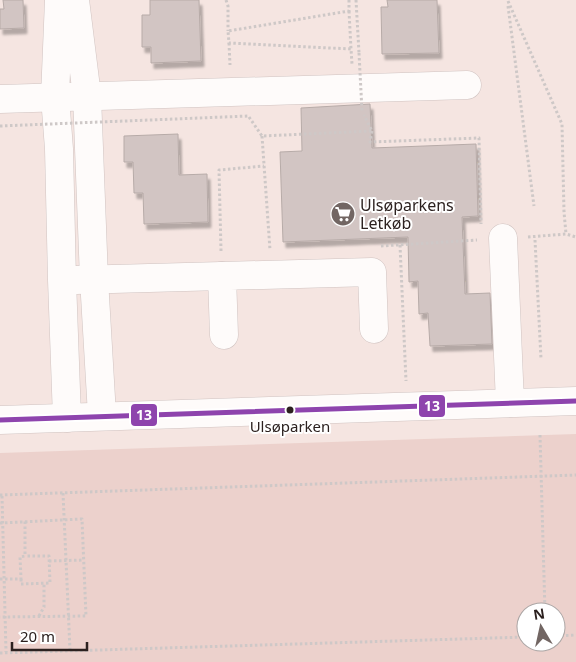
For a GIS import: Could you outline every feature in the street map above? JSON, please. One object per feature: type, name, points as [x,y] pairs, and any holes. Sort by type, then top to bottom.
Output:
[{"type":"street","points":[[59,0],[56,97],[67,418]]},
{"type":"street","points":[[75,0],[87,96],[94,279],[102,415]]},
{"type":"street","points":[[0,99],[87,96],[358,100],[467,85]]},
{"type":"street","points":[[492,239],[510,403]]},
{"type":"street","points":[[62,280],[372,272],[374,329]]},
{"type":"street","points":[[222,276],[224,335]]},
{"type":"street","points":[[0,420],[102,415],[576,401]]},
{"type":"path","points":[[226,0],[228,6],[230,66]]},
{"type":"path","points":[[349,0],[351,49],[358,100],[372,131],[370,142],[479,138],[492,239]]},
{"type":"path","points":[[356,0],[359,53],[358,100]]},
{"type":"path","points":[[507,0],[562,124],[566,234]]},
{"type":"path","points":[[507,0],[534,206]]},
{"type":"path","points":[[228,31],[349,11]]},
{"type":"path","points":[[229,43],[351,49]]},
{"type":"path","points":[[0,126],[249,116],[262,136],[272,275]]},
{"type":"path","points":[[262,136],[372,131]]},
{"type":"path","points":[[222,276],[219,170],[264,166]]},
{"type":"path","points":[[380,246],[566,234],[576,237]]},
{"type":"path","points":[[535,240],[541,358]]},
{"type":"path","points":[[400,245],[407,406]]},
{"type":"path","points":[[540,435],[545,602]]},
{"type":"path","points":[[6,652],[2,579],[1,495],[576,475]]},
{"type":"path","points":[[63,493],[70,650]]},
{"type":"path","points":[[0,617],[86,616],[82,520],[1,522]]},
{"type":"path","points":[[25,521],[25,556]]},
{"type":"path","points":[[25,556],[49,556],[50,583],[21,584],[20,557],[25,556]]},
{"type":"path","points":[[49,561],[84,560]]},
{"type":"path","points":[[2,579],[21,578]]},
{"type":"path","points":[[40,616],[44,607],[44,583]]},
{"type":"path","points":[[0,652],[516,636]]},
{"type":"shaded area","points":[[576,434],[576,662],[0,662],[0,453]]},
{"type":"building","points":[[3,0],[23,0],[24,28],[0,29],[0,9],[4,9]]},
{"type":"building","points":[[150,0],[199,0],[201,61],[151,63],[151,47],[142,47],[142,15],[150,15]]},
{"type":"building","points":[[387,0],[437,0],[439,53],[382,54],[381,7],[388,7]]},
{"type":"building","points":[[370,104],[372,148],[476,144],[478,216],[462,217],[465,294],[490,293],[492,344],[430,346],[428,313],[419,314],[418,281],[409,282],[408,237],[283,242],[280,152],[302,151],[301,108]]},
{"type":"building","points":[[178,134],[179,175],[207,174],[208,222],[144,224],[143,193],[134,193],[133,162],[124,162],[124,136]]},
{"type":"transit line","name":"13","points":[[0,420],[576,401]]},
{"type":"place","name":"Ulsøparkens Letkøb","points":[[343,214]]},
{"type":"place","name":"Ulsøparken","points":[[290,410]]}]
